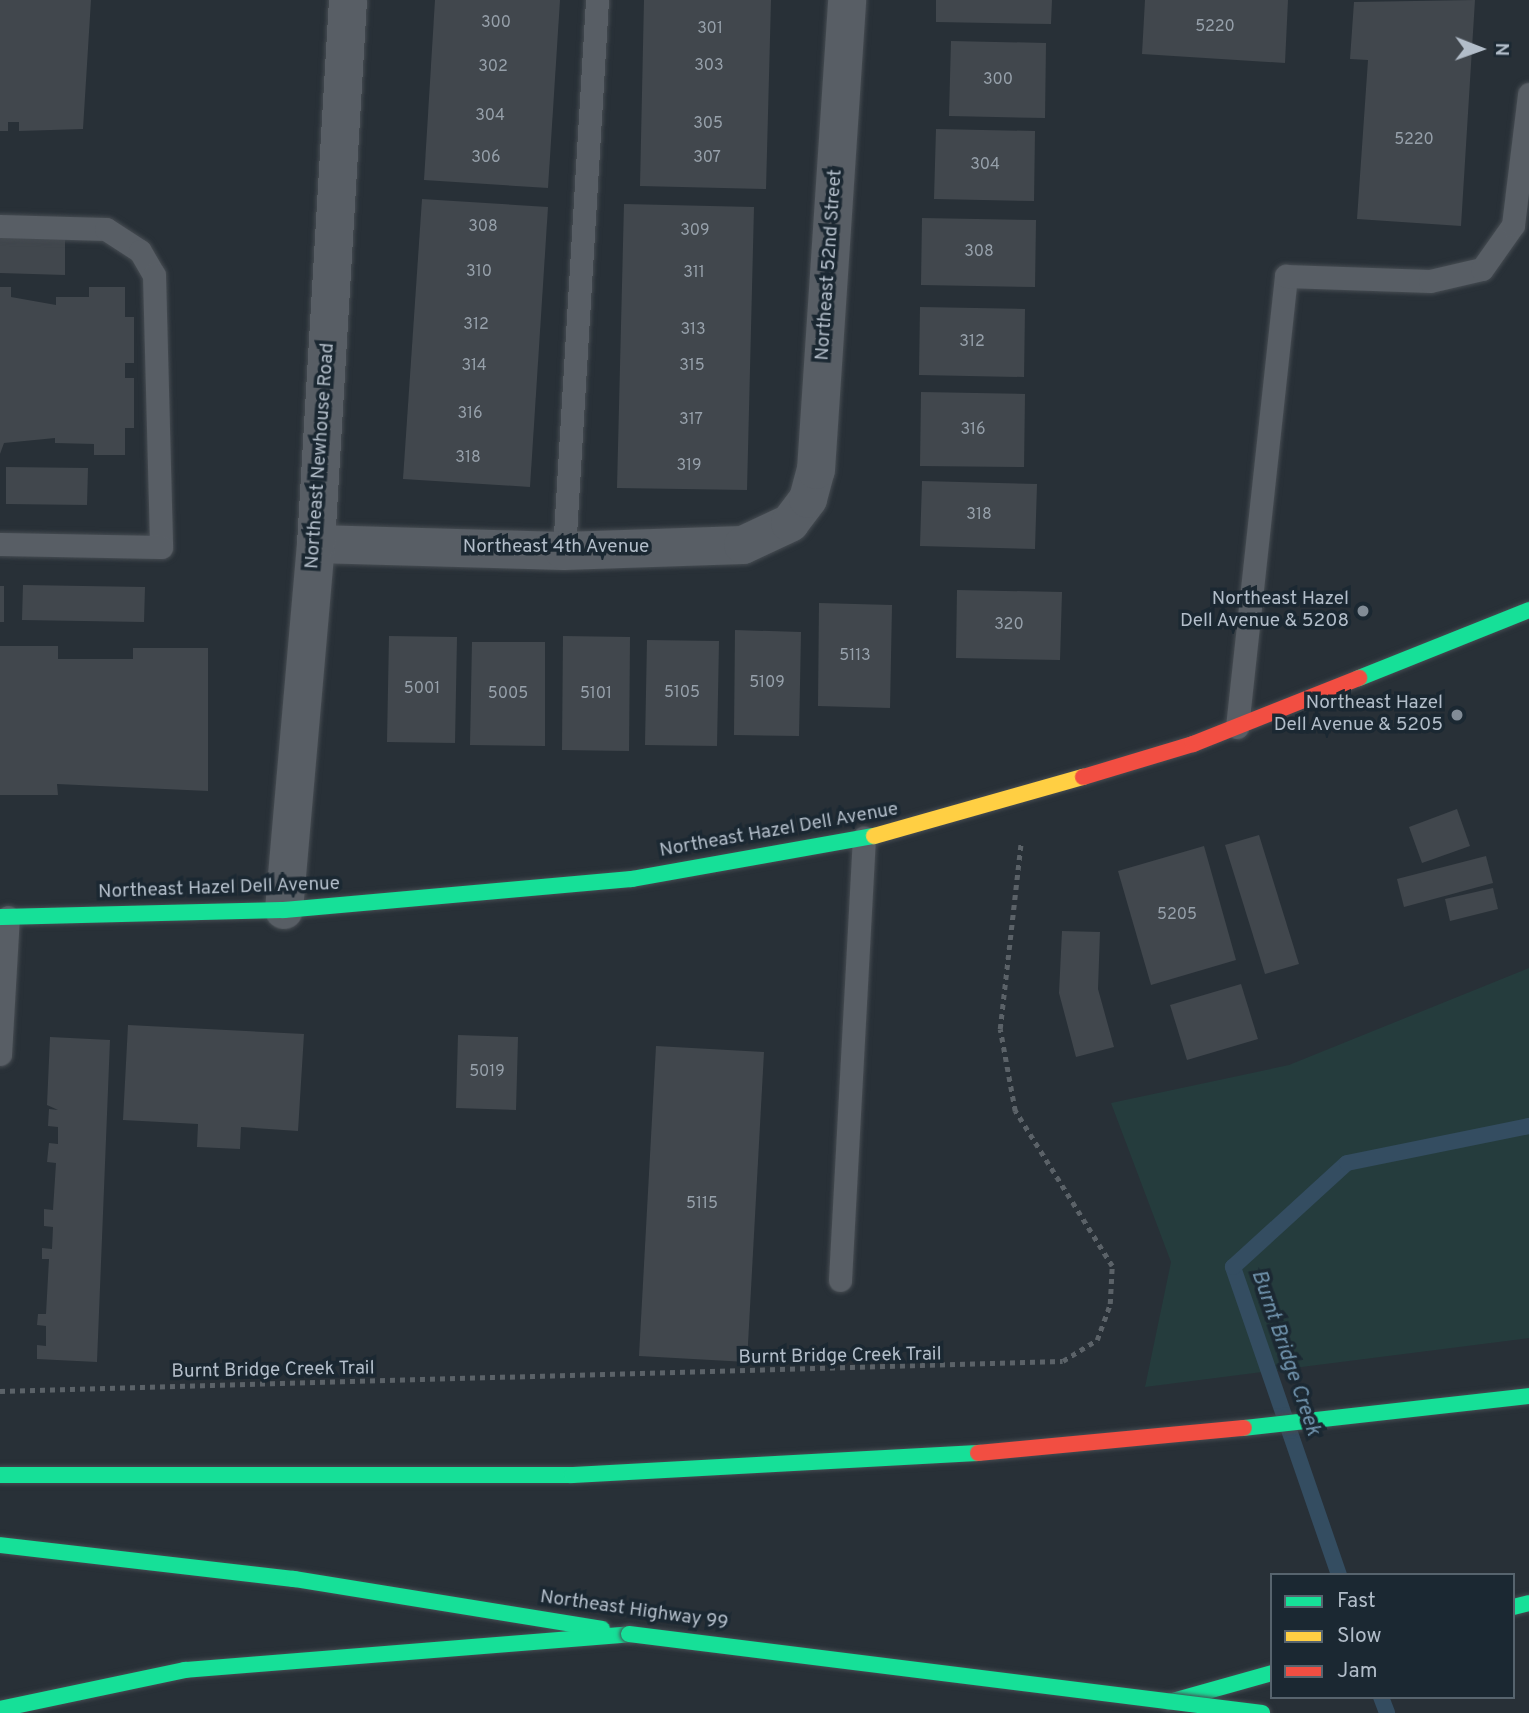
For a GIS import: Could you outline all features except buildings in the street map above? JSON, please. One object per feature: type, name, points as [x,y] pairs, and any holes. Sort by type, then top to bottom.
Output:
[{"type":"main road","name":"Northeast Hazel Dell Avenue","points":[[4,917],[284,911],[632,879],[864,838],[1026,796],[1237,727],[1529,610]]},
{"type":"main road","points":[[0,1475],[531,1476],[846,1462],[1105,1444],[1529,1396]]},
{"type":"main road","name":"Northeast Highway 99","points":[[0,1545],[294,1579],[629,1634],[1262,1713]]},
{"type":"main road","points":[[0,1709],[185,1670],[629,1634]]},
{"type":"main road","points":[[1128,1713],[1270,1675]]},
{"type":"street","name":"Northeast Newhouse Road","points":[[284,911],[316,544],[348,0]]},
{"type":"street","name":"Northeast 52nd Street","points":[[790,523],[808,499],[816,470],[847,0]]},
{"type":"street","name":"Northeast 4th Avenue","points":[[316,544],[564,551],[743,545],[790,523]]},
{"type":"lane","points":[[564,551],[597,0]]},
{"type":"lane","points":[[1237,727],[1286,276],[1430,281],[1482,268],[1513,225],[1529,94]]},
{"type":"lane","points":[[0,226],[106,229],[130,242],[151,269],[159,298],[161,547],[0,544]]},
{"type":"lane","points":[[841,1280],[864,838]]},
{"type":"lane","points":[[0,1054],[4,917]]},
{"type":"path","name":"Burnt Bridge Creek Trail","points":[[0,1391],[1062,1361],[1097,1340],[1110,1304],[1112,1266],[1015,1111],[1000,1029],[1026,796]]},
{"type":"green space","points":[[1529,968],[1529,1338],[1145,1387],[1171,1262],[1111,1103],[1289,1065]]},
{"type":"waterway","name":"Burnt Bridge Creek","points":[[1338,1573],[1233,1267],[1347,1163],[1529,1126]]},
{"type":"waterway","name":"Burnt Bridge Creek","points":[[1382,1699],[1387,1713]]},
{"type":"traffic: fast","points":[[1359,678],[1529,610]]},
{"type":"traffic: fast","points":[[0,917],[284,910],[632,879],[874,836]]},
{"type":"traffic: fast","points":[[1244,1428],[1529,1396]]},
{"type":"traffic: fast","points":[[0,1475],[572,1475],[978,1453]]},
{"type":"traffic: fast","points":[[0,1545],[294,1579],[602,1629]]},
{"type":"traffic: fast","points":[[1515,1606],[1529,1603]]},
{"type":"traffic: fast","points":[[0,1709],[185,1670],[629,1634]]},
{"type":"traffic: fast","points":[[629,1634],[1262,1713]]},
{"type":"traffic: fast","points":[[1169,1702],[1270,1674]]},
{"type":"traffic: slow","points":[[874,836],[1083,777]]},
{"type":"traffic: jam","points":[[1083,777],[1193,744],[1359,678]]},
{"type":"traffic: jam","points":[[978,1453],[1244,1428]]},
{"type":"place","name":"Northeast Hazel Dell Avenue & 5208","points":[[1363,611]]},
{"type":"place","name":"Northeast Hazel Dell Avenue & 5205","points":[[1457,715]]}]
